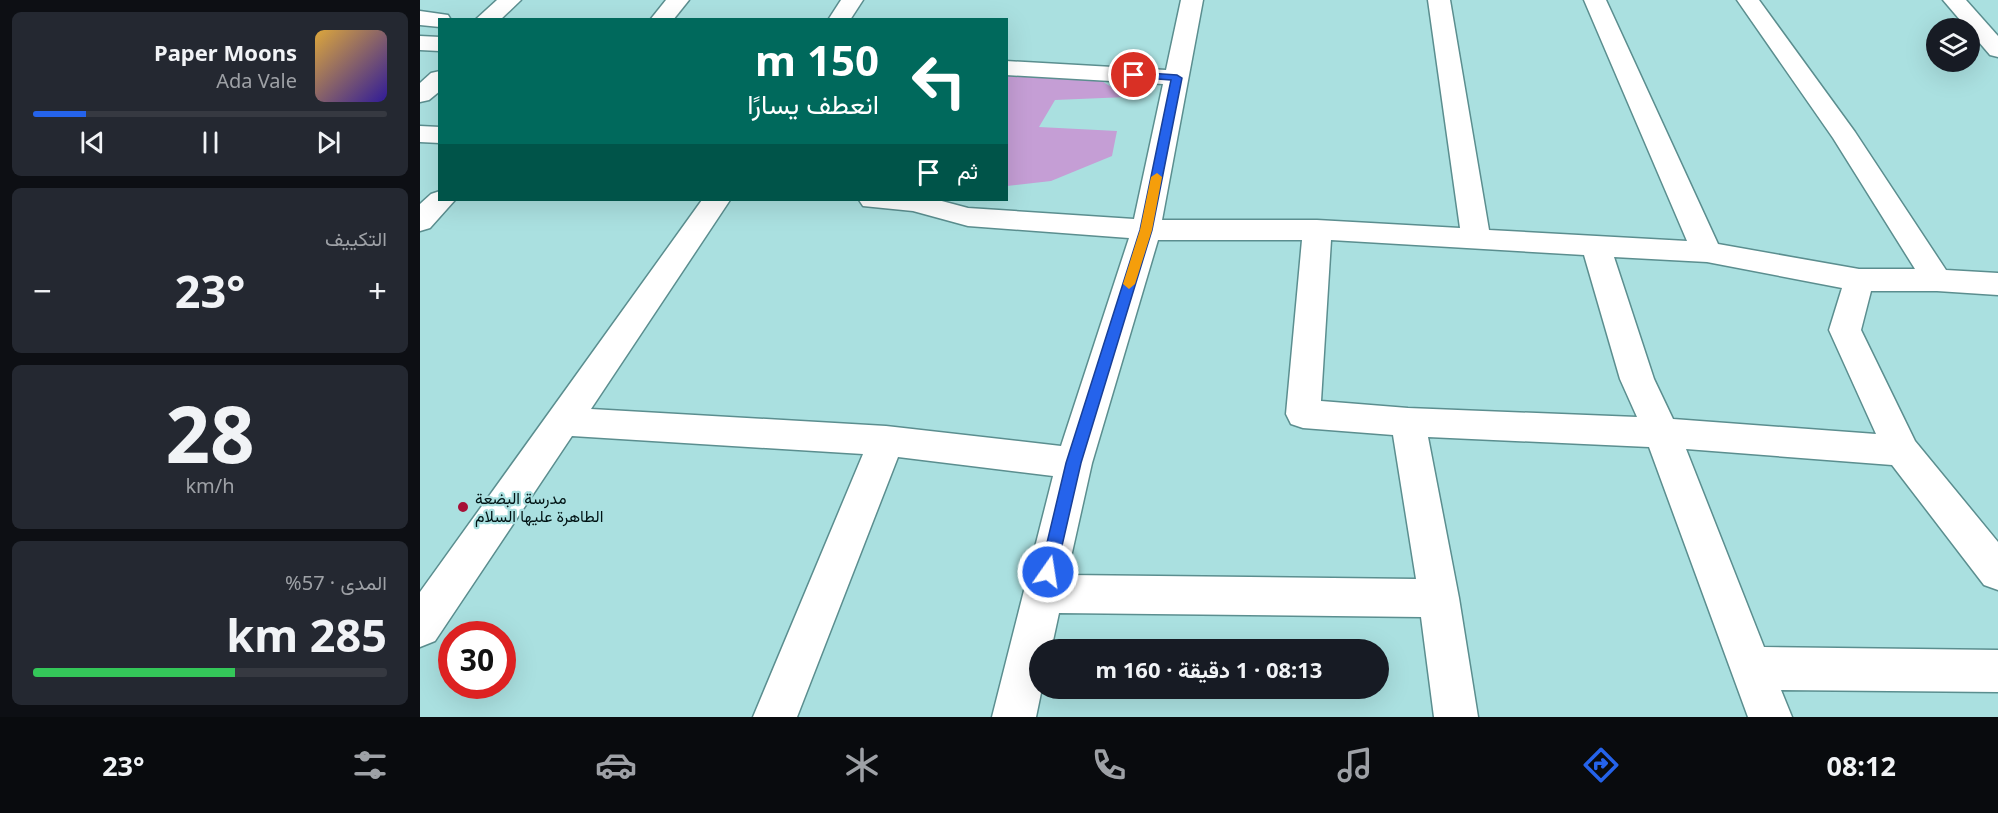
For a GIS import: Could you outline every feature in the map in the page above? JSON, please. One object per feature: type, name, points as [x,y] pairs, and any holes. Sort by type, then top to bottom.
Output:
[{"type":"street","points":[[488,18],[510,0]]},
{"type":"street","points":[[663,18],[678,0]]},
{"type":"street","points":[[840,18],[852,0]]},
{"type":"street","points":[[1014,717],[1074,463],[1146,230],[1192,0]]},
{"type":"street","points":[[1439,0],[1476,239]]},
{"type":"street","points":[[1595,0],[1707,252]]},
{"type":"street","points":[[1748,0],[1793,59],[1870,172],[1937,280]]},
{"type":"street","points":[[1954,0],[1998,50]]},
{"type":"street","points":[[420,18],[438,20]]},
{"type":"street","points":[[420,43],[438,44]]},
{"type":"street","points":[[1008,68],[1177,78]]},
{"type":"street","points":[[420,95],[438,80]]},
{"type":"street","points":[[420,134],[438,135]]},
{"type":"street","points":[[420,221],[440,201]]},
{"type":"street","points":[[420,627],[715,201]]},
{"type":"street","points":[[894,201],[914,202],[968,217],[1146,230],[1317,230],[1707,252],[1859,280],[1937,280],[1998,284]]},
{"type":"street","points":[[1317,230],[1303,414],[1408,422],[1662,433],[1902,451]]},
{"type":"street","points":[[1596,246],[1637,379],[1662,433],[1770,717]]},
{"type":"street","points":[[1859,280],[1845,330],[1902,451],[1998,572]]},
{"type":"street","points":[[562,422],[886,441],[1074,463]]},
{"type":"street","points":[[1408,422],[1439,598],[1456,717]]},
{"type":"street","points":[[775,717],[886,441]]},
{"type":"street","points":[[1043,594],[1439,598]]},
{"type":"street","points":[[1752,668],[1998,670]]},
{"type":"shaded area","points":[[1008,67],[1086,71],[1127,97],[1055,100],[1039,127],[1117,131],[1112,156],[1051,181],[1008,186]]},
{"type":"slow traffic","points":[[1129,284],[1146,230],[1157,177]]},
{"type":"place","name":"مدرسة البضعة الطاهرة عليها السلام","points":[[463,507]]},
{"type":"route","points":[[1048,572],[1074,463],[1146,230],[1177,78],[1134,75]]}]
